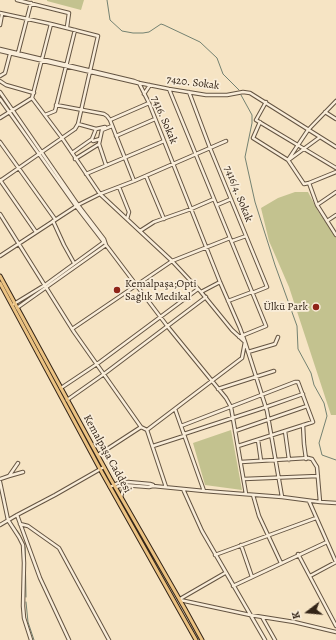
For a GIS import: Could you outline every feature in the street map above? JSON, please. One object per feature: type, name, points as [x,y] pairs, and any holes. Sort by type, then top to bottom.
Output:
[{"type":"main road","name":"Kemalpaşa Caddesi","points":[[0,276],[60,388],[202,640]]},
{"type":"main road","name":"Kemalpaşa Caddesi","points":[[0,283],[100,469],[196,640]]},
{"type":"main road","points":[[111,488],[115,486]]},
{"type":"street","points":[[17,0],[69,13],[67,27]]},
{"type":"street","points":[[18,53],[31,3]]},
{"type":"street","points":[[0,24],[1,13],[67,27],[98,36],[78,124],[75,129],[0,180],[36,232]]},
{"type":"street","points":[[0,118],[32,98],[51,24]]},
{"type":"street","points":[[45,115],[55,111],[75,30]]},
{"type":"street","points":[[0,50],[18,53],[42,60]]},
{"type":"street","points":[[0,50],[10,54],[42,60]]},
{"type":"street","points":[[0,76],[5,73],[10,54]]},
{"type":"street","name":"7420. Sokak","points":[[42,60],[139,83],[206,95],[227,95],[243,92],[250,93],[336,147]]},
{"type":"street","points":[[0,81],[6,85],[34,93]]},
{"type":"street","name":"7416. Sokak","points":[[139,83],[149,103],[206,248],[243,335],[266,407],[282,497]]},
{"type":"street","points":[[144,94],[150,85]]},
{"type":"street","points":[[169,89],[266,326],[239,337]]},
{"type":"street","points":[[0,92],[39,154],[101,240],[231,407],[246,494]]},
{"type":"street","name":"7416/4. Sokak","points":[[189,92],[210,148],[267,287],[252,293]]},
{"type":"street","points":[[32,98],[62,138],[100,194],[172,261],[245,342],[242,358]]},
{"type":"street","points":[[0,99],[42,152],[77,206]]},
{"type":"street","points":[[288,160],[308,130],[336,100]]},
{"type":"street","points":[[266,102],[256,120],[336,168]]},
{"type":"street","points":[[110,120],[149,103]]},
{"type":"street","points":[[56,105],[104,114],[110,120],[134,181]]},
{"type":"street","points":[[325,112],[336,119]]},
{"type":"street","points":[[116,136],[155,119]]},
{"type":"street","points":[[260,122],[252,138],[288,160],[304,184],[309,184],[336,172]]},
{"type":"street","points":[[78,124],[96,129],[112,126]]},
{"type":"street","points":[[106,165],[99,144],[102,130],[112,126]]},
{"type":"street","points":[[95,146],[92,140],[96,129]]},
{"type":"street","points":[[288,160],[320,137]]},
{"type":"street","points":[[72,153],[92,140],[100,139]]},
{"type":"street","points":[[86,174],[164,141]]},
{"type":"street","points":[[0,256],[54,220],[100,194],[146,176],[226,141]]},
{"type":"street","points":[[0,142],[54,220],[64,245],[74,263]]},
{"type":"street","points":[[75,159],[99,144]]},
{"type":"street","points":[[146,176],[164,219]]},
{"type":"street","points":[[309,184],[317,205],[336,235]]},
{"type":"street","points":[[119,187],[129,212],[127,219]]},
{"type":"street","points":[[317,205],[336,192]]},
{"type":"street","points":[[140,231],[154,222],[214,199]]},
{"type":"street","points":[[216,205],[231,199]]},
{"type":"street","points":[[0,215],[72,329],[141,427],[147,430],[166,487]]},
{"type":"street","points":[[327,222],[336,215]]},
{"type":"street","points":[[232,241],[246,236]]},
{"type":"street","points":[[72,329],[172,261],[230,238]]},
{"type":"street","points":[[17,308],[74,263],[104,242]]},
{"type":"street","points":[[14,304],[45,286],[106,245]]},
{"type":"street","points":[[201,292],[220,282]]},
{"type":"street","points":[[60,388],[97,364],[198,289]]},
{"type":"street","points":[[228,301],[252,293]]},
{"type":"street","points":[[67,400],[168,327],[206,297]]},
{"type":"street","points":[[147,430],[242,358],[275,344],[278,337]]},
{"type":"street","points":[[218,389],[274,371]]},
{"type":"street","points":[[180,426],[298,382],[313,422],[238,446]]},
{"type":"street","points":[[153,446],[302,394]]},
{"type":"street","points":[[235,432],[307,406]]},
{"type":"street","points":[[175,409],[204,491]]},
{"type":"street","points":[[303,425],[306,459]]},
{"type":"street","points":[[98,455],[141,427]]},
{"type":"street","points":[[284,431],[289,460]]},
{"type":"street","points":[[258,440],[261,461]]},
{"type":"street","points":[[241,462],[312,459],[315,463],[318,476],[320,502]]},
{"type":"street","points":[[9,476],[18,463]]},
{"type":"street","points":[[0,525],[104,467]]},
{"type":"street","points":[[22,472],[0,480],[8,520],[20,537],[22,545],[24,563],[23,606],[28,633],[31,640]]},
{"type":"street","points":[[244,479],[318,476]]},
{"type":"street","points":[[115,486],[128,482],[150,484],[153,486]]},
{"type":"street","points":[[121,497],[123,490],[127,485]]},
{"type":"street","points":[[115,486],[153,486],[336,503]]},
{"type":"street","points":[[183,489],[202,531],[265,640]]},
{"type":"street","points":[[253,495],[259,516],[281,563]]},
{"type":"street","points":[[310,501],[336,562],[310,576]]},
{"type":"street","points":[[17,515],[40,578],[69,640]]},
{"type":"street","points":[[215,554],[316,518]]},
{"type":"street","points":[[20,524],[28,526],[59,548],[110,640]]},
{"type":"street","points":[[233,586],[298,554],[327,542]]},
{"type":"street","points":[[241,544],[252,576]]},
{"type":"street","points":[[298,554],[336,626]]},
{"type":"street","points":[[180,600],[225,573]]},
{"type":"street","points":[[180,600],[250,615],[294,622],[336,632]]},
{"type":"street","points":[[262,617],[275,640]]},
{"type":"shaded area","points":[[47,0],[84,0],[81,10]]},
{"type":"shaded area","name":"Ülkü Park","points":[[295,192],[308,192],[318,211],[336,237],[336,415],[331,415],[289,287],[269,241],[261,208],[278,198]]},
{"type":"shaded area","points":[[231,430],[242,490],[205,485],[193,443]]},
{"type":"waterway","points":[[107,0],[110,20],[122,31],[133,33],[149,32],[161,24],[200,42],[217,58],[223,74],[239,90]]},
{"type":"waterway","points":[[241,95],[252,115],[252,123],[245,157],[255,202],[275,265],[297,326],[298,349],[311,373],[314,385],[324,403],[327,416],[319,443],[322,455],[336,460]]},
{"type":"waterway","points":[[2,487],[5,499]]},
{"type":"waterway","points":[[12,524],[19,533],[25,547],[26,597]]},
{"type":"waterway","points":[[26,602],[28,622],[34,640]]},
{"type":"place","name":"Kemalpaşa;Opti Sağlık Medikal","points":[[117,290]]},
{"type":"place","name":"Ülkü Park","points":[[316,307]]}]
